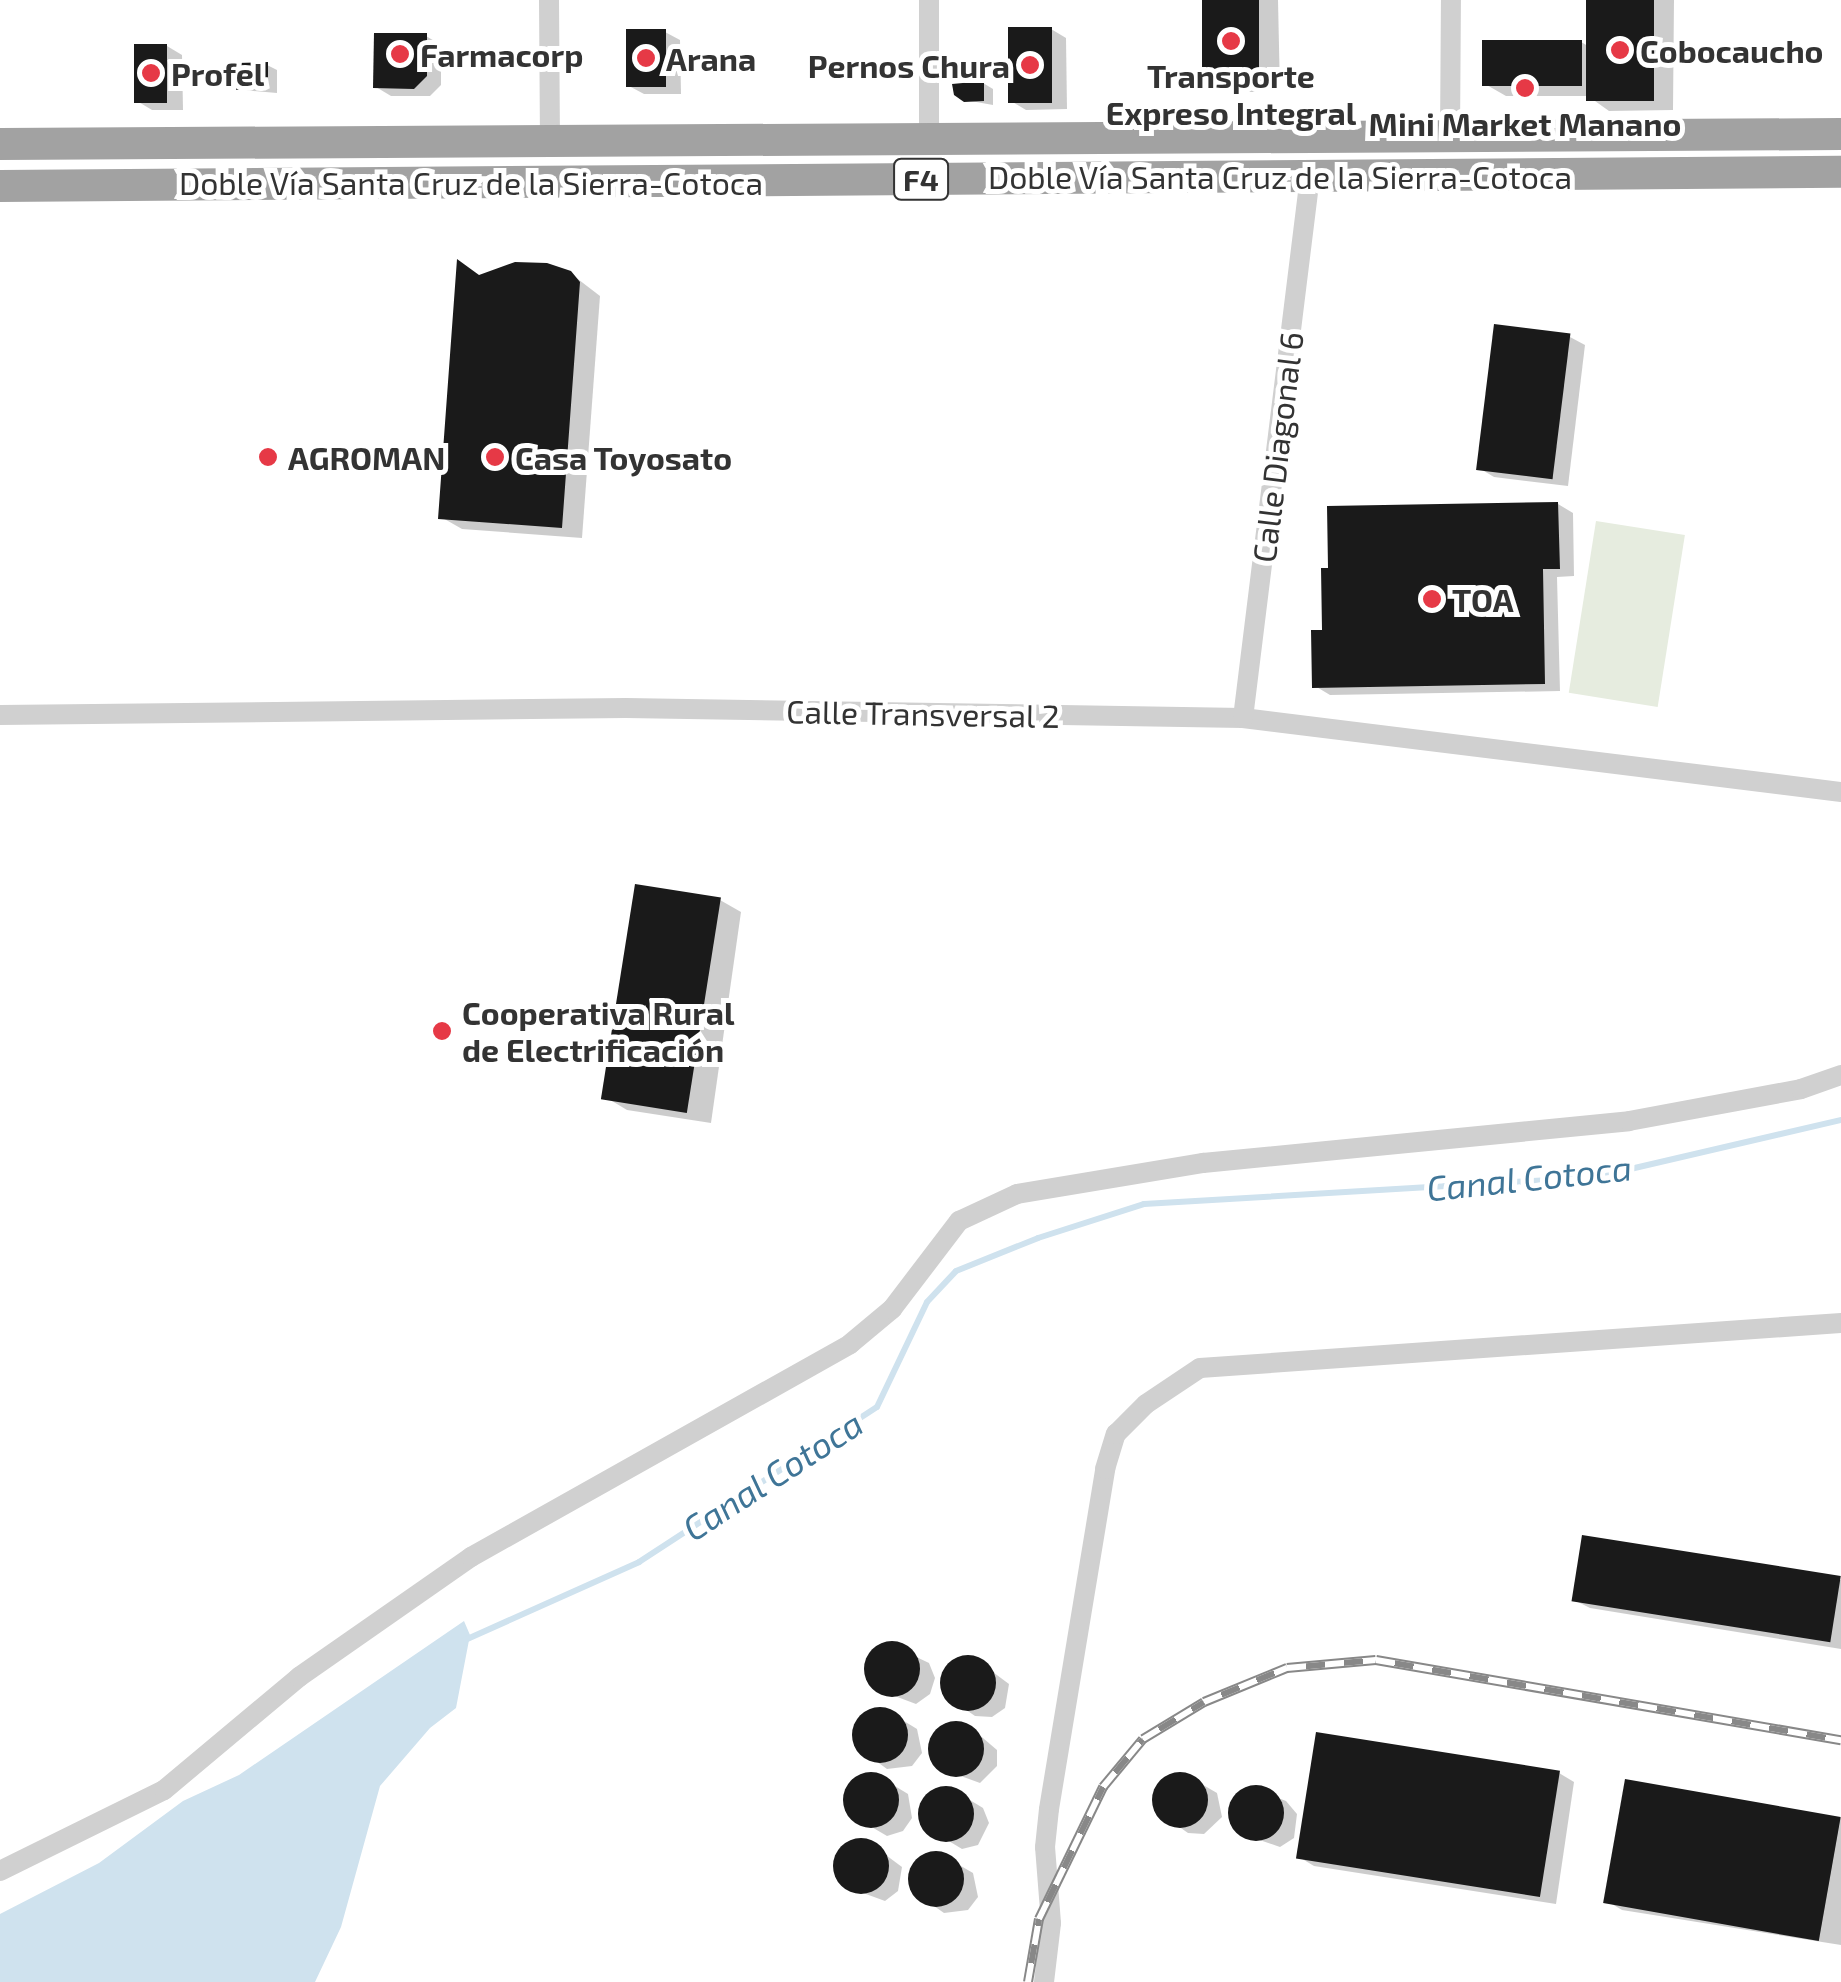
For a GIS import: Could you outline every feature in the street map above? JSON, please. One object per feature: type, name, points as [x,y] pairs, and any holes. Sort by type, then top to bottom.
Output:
[{"type":"highway","name":"Doble Vía Santa Cruz de la Sierra-Cotoca","points":[[0,144],[1841,134]]},
{"type":"highway","name":"Doble Vía Santa Cruz de la Sierra-Cotoca","points":[[0,186],[1841,172]]},
{"type":"street","points":[[550,0],[550,141]]},
{"type":"street","points":[[929,0],[929,139]]},
{"type":"street","points":[[1450,136],[1451,0]]},
{"type":"street","name":"Calle Diagonal 6","points":[[1243,718],[1310,176]]},
{"type":"street","name":"Calle Transversal 2","points":[[0,715],[626,708],[1243,718],[1841,792]]},
{"type":"street","points":[[0,1870],[164,1790],[299,1678],[471,1557],[850,1344],[892,1309],[960,1222],[1017,1194],[1202,1162],[1628,1121],[1800,1089],[1841,1075]]},
{"type":"street","points":[[1044,1982],[1051,1923],[1049,1809],[1105,1469],[1116,1434],[1146,1404],[1200,1368],[1841,1323]]},
{"type":"shaded area","points":[[1596,521],[1685,535],[1658,707],[1569,693]]},
{"type":"water","points":[[464,1621],[470,1635],[456,1708],[430,1728],[380,1786],[341,1927],[315,1982],[0,1982],[0,1914],[99,1863],[183,1801],[239,1775]]},
{"type":"building","name":"Transporte Expreso Integral","points":[[1202,0],[1259,0],[1259,82],[1202,82]]},
{"type":"building","name":"Cobocaucho","points":[[1586,0],[1654,0],[1654,101],[1586,101]]},
{"type":"building","name":"Pernos Chura","points":[[1008,27],[1052,27],[1052,103],[1008,103]]},
{"type":"building","name":"Arana","points":[[626,29],[666,29],[666,87],[626,87]]},
{"type":"building","name":"Farmacorp","points":[[374,33],[427,33],[427,76],[414,89],[373,88]]},
{"type":"building","points":[[1482,40],[1582,40],[1582,86],[1482,86]]},
{"type":"building","name":"Profel","points":[[134,44],[167,44],[167,103],[134,103]]},
{"type":"building","points":[[268,62],[268,89],[229,90],[237,63]]},
{"type":"building","points":[[984,81],[984,101],[964,102],[954,95],[952,84]]},
{"type":"building","points":[[457,259],[479,275],[515,262],[547,263],[571,271],[580,282],[562,528],[438,519]]},
{"type":"building","points":[[1494,324],[1570,333],[1553,479],[1476,470]]},
{"type":"building","name":"TOA","points":[[1558,502],[1560,569],[1543,569],[1545,684],[1312,688],[1311,630],[1322,630],[1321,568],[1328,568],[1327,506]]},
{"type":"building","points":[[635,884],[721,898],[687,1113],[601,1099]]},
{"type":"building","points":[[1582,1535],[1841,1576],[1830,1642],[1572,1601]]},
{"type":"building","points":[[892,1641],[912,1649],[920,1669],[912,1689],[892,1697],[872,1689],[864,1669],[872,1649]]},
{"type":"building","points":[[968,1655],[988,1663],[996,1683],[988,1703],[968,1711],[948,1703],[940,1683],[948,1663]]},
{"type":"building","points":[[880,1707],[900,1715],[908,1735],[900,1755],[880,1763],[860,1755],[852,1735],[860,1715]]},
{"type":"building","points":[[956,1721],[976,1729],[984,1749],[976,1769],[956,1777],[936,1769],[928,1749],[936,1729]]},
{"type":"building","points":[[1316,1732],[1560,1771],[1540,1897],[1296,1858]]},
{"type":"building","points":[[871,1772],[891,1780],[899,1800],[891,1820],[871,1828],[851,1820],[843,1800],[851,1780]]},
{"type":"building","points":[[1180,1772],[1200,1780],[1208,1800],[1200,1820],[1180,1828],[1160,1820],[1152,1800],[1160,1780]]},
{"type":"building","points":[[1625,1779],[1841,1817],[1819,1941],[1603,1903]]},
{"type":"building","points":[[1256,1785],[1276,1793],[1284,1813],[1276,1833],[1256,1841],[1236,1833],[1228,1813],[1236,1793]]},
{"type":"building","points":[[946,1786],[966,1794],[974,1814],[966,1834],[946,1842],[926,1834],[918,1814],[926,1794]]},
{"type":"building","points":[[861,1838],[881,1846],[889,1866],[881,1886],[861,1894],[841,1886],[833,1866],[841,1846]]},
{"type":"building","points":[[936,1851],[956,1859],[964,1879],[956,1899],[936,1907],[916,1899],[908,1879],[916,1859]]},
{"type":"waterway","name":"Canal Cotoca","points":[[465,1640],[639,1562],[877,1407],[927,1302],[956,1271],[1038,1238],[1144,1204],[1596,1177],[1841,1120]]},
{"type":"railway","points":[[1028,1982],[1039,1919],[1103,1787],[1143,1739],[1204,1702],[1287,1668],[1376,1660],[1841,1740]]},
{"type":"place","name":"Transporte Expreso Integral","points":[[1231,41]]},
{"type":"place","name":"Cobocaucho","points":[[1620,50]]},
{"type":"place","name":"Farmacorp","points":[[400,54]]},
{"type":"place","name":"Arana","points":[[646,58]]},
{"type":"place","name":"Pernos Chura","points":[[1030,65]]},
{"type":"place","name":"Profel","points":[[151,73]]},
{"type":"place","name":"Mini Market Manano","points":[[1525,88]]},
{"type":"place","name":"AGROMAN","points":[[268,457]]},
{"type":"place","name":"Casa Toyosato","points":[[495,457]]},
{"type":"place","name":"TOA","points":[[1432,599]]},
{"type":"place","name":"Cooperativa Rural de Electrificación","points":[[442,1031]]}]
